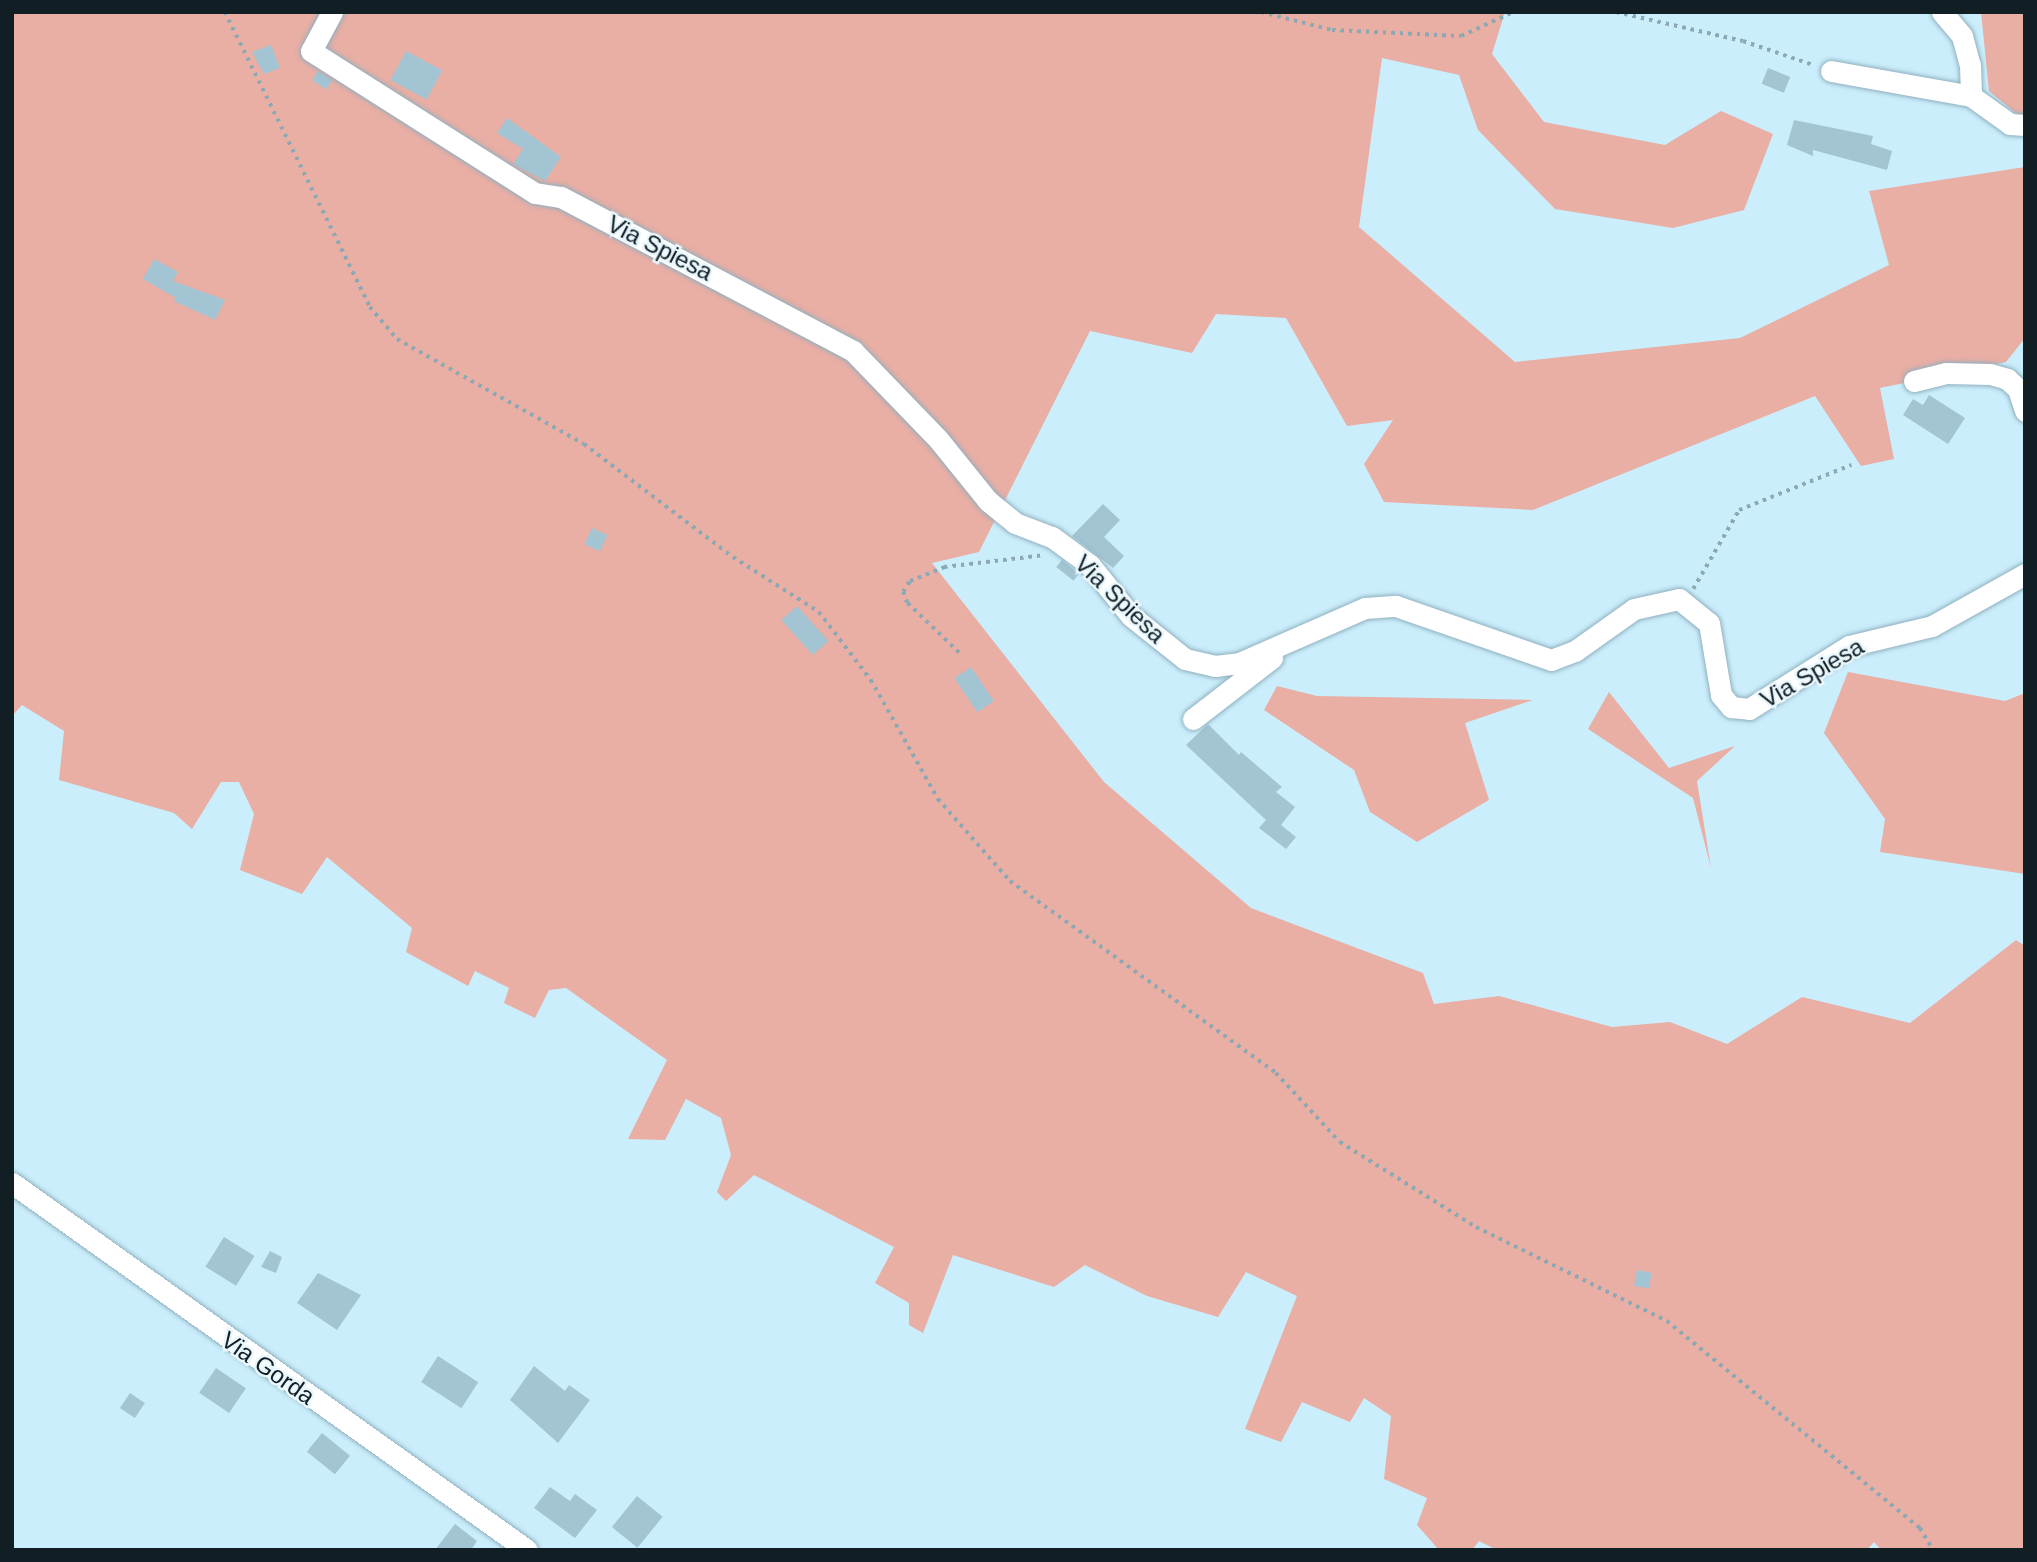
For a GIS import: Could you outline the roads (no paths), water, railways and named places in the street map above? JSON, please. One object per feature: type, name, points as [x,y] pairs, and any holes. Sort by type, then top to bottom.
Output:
[{"type":"street","name":"Via Spiesa","points":[[332,12],[311,51],[535,193],[572,203],[853,351],[938,439],[988,501],[1015,523],[1052,537],[1090,565],[1131,616],[1185,659],[1215,666],[1239,663],[1291,644],[1365,608],[1396,606],[1551,660],[1574,651],[1634,609],[1679,599],[1709,624],[1714,637],[1714,675],[1721,695],[1731,707],[1749,709],[1849,646],[1932,626],[2025,574]]},
{"type":"street","points":[[1942,12],[1962,36],[1970,65],[1971,96]]},
{"type":"street","points":[[1831,71],[1971,96],[2010,124],[2025,125]]},
{"type":"street","points":[[1914,382],[1946,373],[1998,376],[2018,389],[2025,411]]},
{"type":"street","points":[[1192,719],[1291,644]]},
{"type":"street","name":"Via Gorda","points":[[12,1183],[527,1550]]}]
